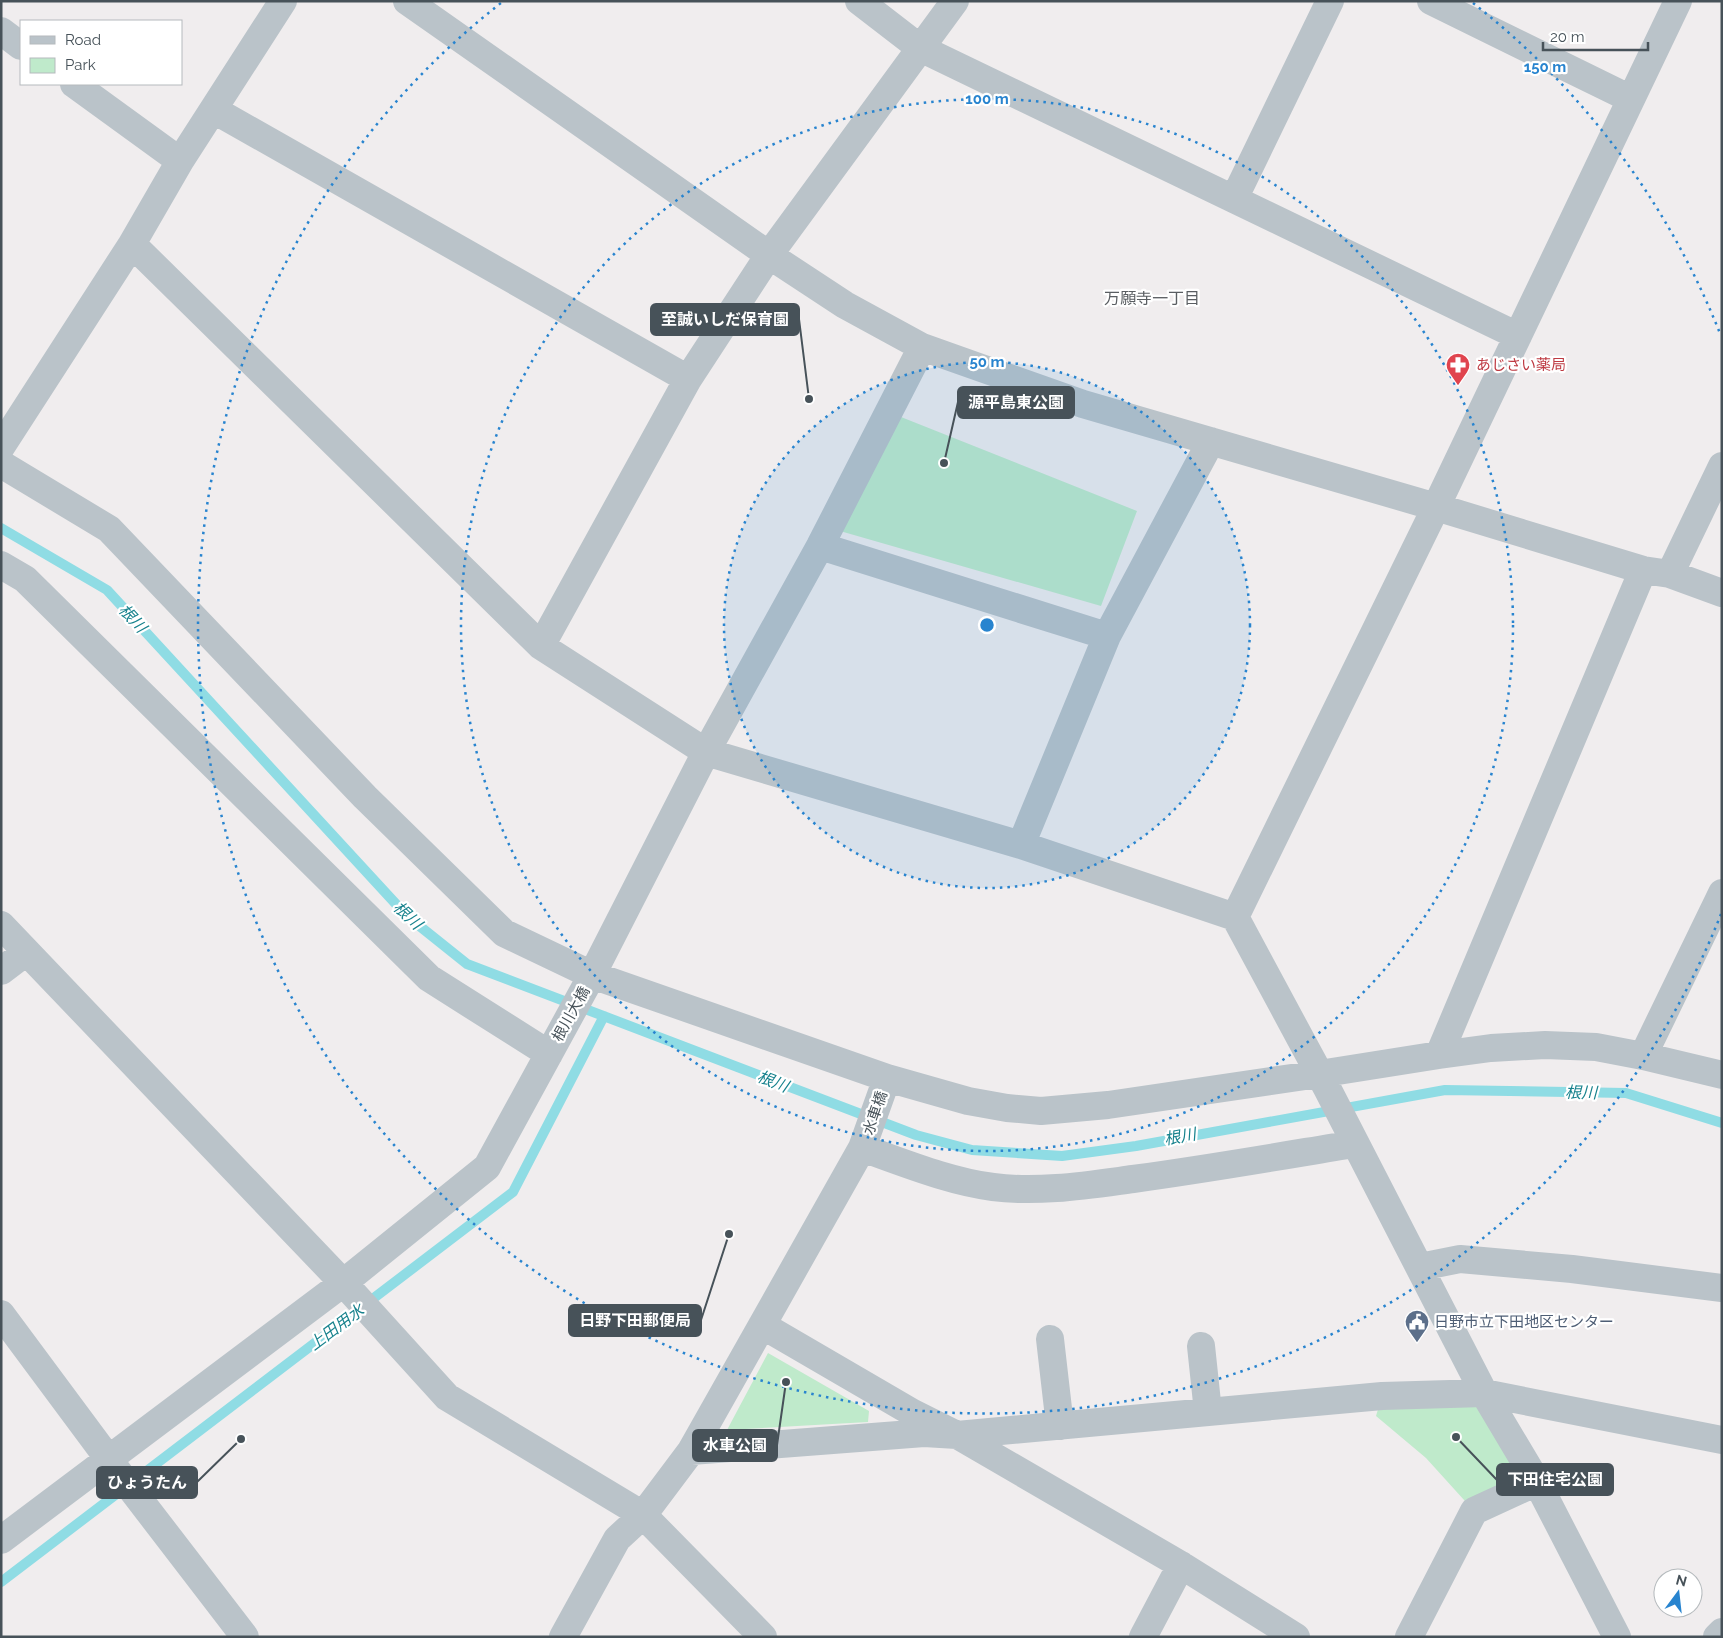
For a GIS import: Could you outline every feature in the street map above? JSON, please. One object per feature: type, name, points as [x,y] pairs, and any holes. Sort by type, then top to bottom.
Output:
[{"type":"street","points":[[1,447],[132,244],[180,161],[283,1]]},
{"type":"street","points":[[407,1],[769,255],[845,305],[922,346],[1084,404],[1644,570],[1670,574],[1722,592]]},
{"type":"street","points":[[859,1],[920,48],[1518,336]]},
{"type":"street","points":[[541,646],[688,379],[769,255],[955,1]]},
{"type":"street","points":[[1234,199],[1330,1]]},
{"type":"street","points":[[1430,1],[1631,99]]},
{"type":"street","points":[[1235,917],[1436,507],[1678,1]]},
{"type":"street","points":[[1,31],[20,45]]},
{"type":"street","points":[[75,85],[180,161]]},
{"type":"street","points":[[214,110],[688,379]]},
{"type":"street","points":[[132,244],[541,646],[706,752],[1021,845],[1235,917],[1323,1081],[1484,1393],[1536,1482],[1617,1637]]},
{"type":"street","name":"根川大橋","points":[[1,1540],[113,1464],[346,1286],[487,1167],[592,975],[706,752],[820,546],[922,346]]},
{"type":"street","points":[[1021,845],[1108,636],[1212,441]]},
{"type":"street","points":[[1,464],[110,529],[365,797],[504,933],[592,975],[887,1078],[968,1101],[1006,1108],[1041,1111],[1323,1081],[1439,1055],[1491,1048],[1545,1045],[1596,1047],[1644,1056],[1722,1076]]},
{"type":"street","points":[[1670,574],[1722,466]]},
{"type":"street","points":[[820,546],[1108,636]]},
{"type":"street","points":[[1,565],[24,579],[429,978],[549,1054]]},
{"type":"street","points":[[1439,1055],[1644,570]]},
{"type":"street","points":[[1644,1056],[1722,894]]},
{"type":"street","points":[[1,925],[346,1286],[447,1397],[643,1515],[763,1637]]},
{"type":"street","points":[[1,971],[26,952]]},
{"type":"street","name":"水車橋","points":[[563,1637],[617,1539],[643,1515],[691,1451],[862,1148],[887,1078]]},
{"type":"street","points":[[862,1148],[965,1182],[995,1187],[1033,1188],[1077,1186],[1157,1176],[1351,1136]]},
{"type":"street","points":[[1420,1268],[1460,1259],[1572,1269],[1722,1288]]},
{"type":"street","points":[[1,1314],[137,1496],[246,1637]]},
{"type":"street","points":[[762,1325],[1181,1565],[1296,1637]]},
{"type":"street","points":[[1050,1339],[1060,1426]]},
{"type":"street","points":[[1201,1346],[1208,1412]]},
{"type":"street","points":[[691,1451],[924,1434],[957,1435],[1382,1396],[1484,1393],[1722,1440]]},
{"type":"street","points":[[1409,1637],[1474,1511],[1536,1482]]},
{"type":"street","points":[[1143,1637],[1181,1565]]},
{"type":"street","points":[[1717,1637],[1722,1632]]},
{"type":"green space","points":[[896,415],[1137,511],[1101,606],[840,531]]},
{"type":"green space","points":[[768,1353],[869,1411],[868,1422],[727,1430]]},
{"type":"green space","points":[[1484,1393],[1537,1482],[1474,1511],[1426,1458],[1376,1416],[1382,1396]]},
{"type":"waterway","name":"根川","points":[[1,528],[107,590],[407,916],[467,964],[916,1135],[972,1150],[1062,1156],[1136,1146],[1445,1090],[1626,1093],[1722,1123]]},
{"type":"waterway","name":"上田用水","points":[[1,1582],[513,1192],[604,1016]]},
{"type":"place","name":"あじさい薬局","points":[[1458,386]]},
{"type":"place","name":"至誠いしだ保育園","points":[[809,399]]},
{"type":"place","name":"源平島東公園","points":[[944,463]]},
{"type":"place","name":"日野下田郵便局","points":[[729,1234]]},
{"type":"place","name":"日野市立下田地区センター","points":[[1417,1343]]},
{"type":"place","name":"水車公園","points":[[786,1382]]},
{"type":"place","name":"下田住宅公園","points":[[1456,1437]]},
{"type":"place","name":"ひょうたん","points":[[241,1439]]},
{"type":"district","name":"万願寺一丁目","points":[[1152,298]]}]
